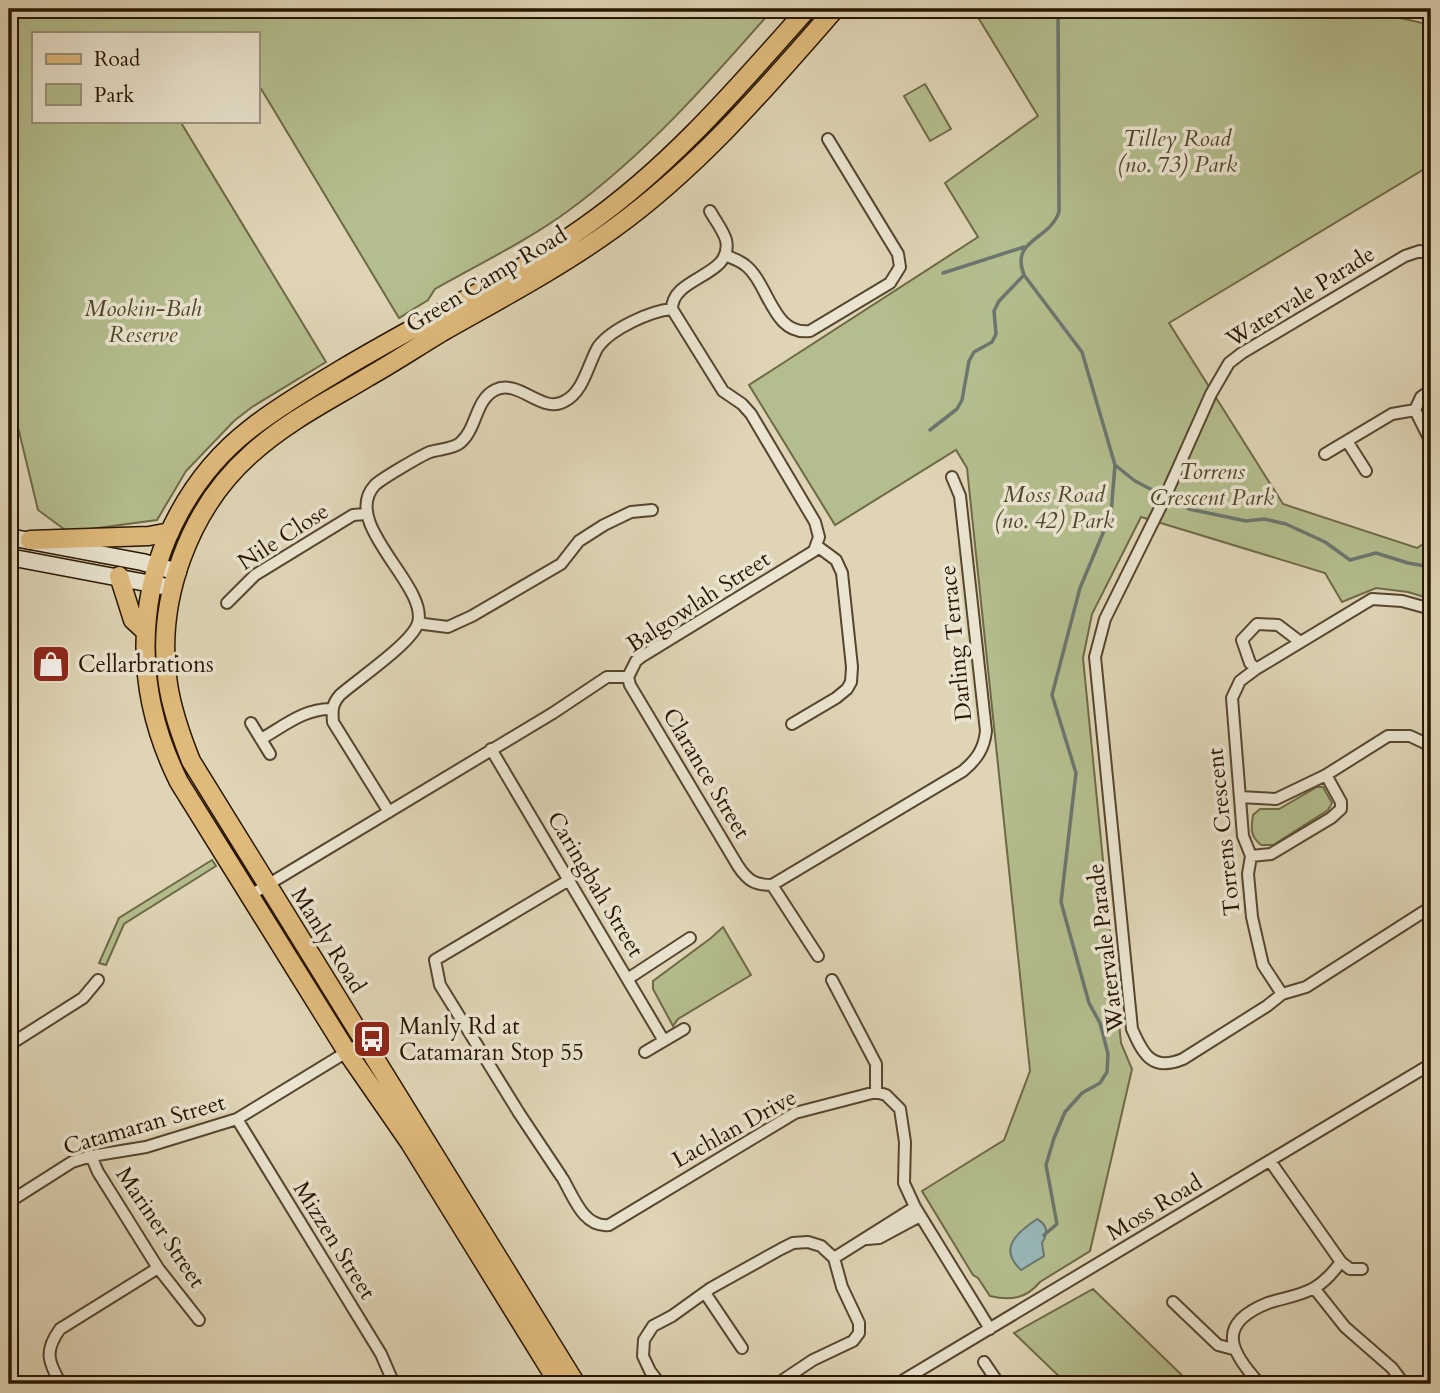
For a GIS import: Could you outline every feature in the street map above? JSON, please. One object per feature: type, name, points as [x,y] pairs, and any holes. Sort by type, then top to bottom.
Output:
[{"type":"main road","name":"Green Camp Road","points":[[170,532],[190,496],[212,465],[262,419],[401,333],[544,254],[625,197],[660,168],[698,130],[807,9]]},
{"type":"main road","name":"Green Camp Road","points":[[175,580],[201,516],[223,484],[250,454],[310,411],[547,273],[649,203],[716,142],[835,9]]},
{"type":"main road","points":[[30,540],[149,536],[170,532]]},
{"type":"main road","name":"Manly Road","points":[[170,532],[155,574],[146,632],[149,696],[166,757],[185,792],[347,1052],[410,1143],[559,1384]]},
{"type":"main road","points":[[9,537],[30,540],[175,580]]},
{"type":"main road","points":[[9,557],[119,576],[155,574]]},
{"type":"main road","points":[[119,576],[133,620],[146,632]]},
{"type":"main road","name":"Manly Road","points":[[175,580],[168,612],[167,682],[177,726],[199,777],[576,1384]]},
{"type":"street","points":[[725,255],[745,265],[784,325],[801,332],[810,331],[890,283],[900,267],[898,254],[828,139]]},
{"type":"street","points":[[710,211],[725,237],[725,255],[716,268],[679,290],[672,300],[672,309],[723,391],[751,414],[815,522],[819,537],[817,546],[836,560],[842,573],[852,667],[851,682],[836,698],[792,724]]},
{"type":"street","name":"Watervale Parade","points":[[1430,252],[1420,251],[1405,256],[1229,363],[1211,394],[1159,510],[1105,619],[1095,657],[1132,1029],[1142,1053],[1156,1062],[1172,1064],[1183,1059],[1282,994],[1306,987],[1431,907]]},
{"type":"street","points":[[389,811],[334,722],[332,709],[340,695],[411,637],[419,622],[411,594],[371,527],[366,514],[366,501],[376,485],[428,453],[460,444],[472,428],[482,403],[495,390],[506,388],[542,402],[563,403],[574,395],[599,346],[608,337],[647,314],[672,309]]},
{"type":"street","points":[[1415,410],[1421,397],[1431,390]]},
{"type":"street","points":[[1325,454],[1392,414],[1415,410]]},
{"type":"street","points":[[1415,410],[1431,442]]},
{"type":"street","points":[[1347,441],[1366,471]]},
{"type":"street","name":"Darling Terrace","points":[[772,885],[963,771],[973,763],[985,744],[986,731],[960,496],[952,477]]},
{"type":"street","points":[[419,622],[448,626],[472,615],[561,564],[579,541],[604,525],[631,512],[652,510]]},
{"type":"street","name":"Nile Close","points":[[227,603],[255,575],[353,515],[366,514]]},
{"type":"street","name":"Balgowlah Street","points":[[249,895],[553,713],[607,677],[628,677],[641,657],[806,558],[817,546]]},
{"type":"street","name":"Torrens Crescent","points":[[1282,994],[1263,965],[1252,917],[1248,874],[1251,856],[1243,836],[1232,698],[1240,681],[1256,669],[1372,599],[1402,601],[1431,608]]},
{"type":"street","points":[[1256,669],[1250,663],[1242,640],[1257,624],[1278,625],[1299,641]]},
{"type":"street","name":"Clarance Street","points":[[628,677],[630,685],[746,878],[757,885],[772,885]]},
{"type":"street","points":[[261,739],[308,711],[318,708],[332,709]]},
{"type":"street","points":[[251,723],[270,754]]},
{"type":"street","points":[[1240,797],[1276,799],[1326,775],[1388,736],[1410,736],[1431,746]]},
{"type":"street","name":"Caringbah Street","points":[[491,749],[664,1041]]},
{"type":"street","points":[[1251,856],[1271,854],[1331,818],[1341,809],[1341,802],[1326,775]]},
{"type":"street","name":"Lachlan Drive","points":[[569,880],[435,960],[440,985],[586,1218],[599,1226],[609,1225],[795,1113],[876,1092]]},
{"type":"street","points":[[772,885],[818,956]]},
{"type":"street","points":[[628,978],[690,938]]},
{"type":"street","points":[[9,1045],[83,998],[98,980]]},
{"type":"street","points":[[832,980],[876,1064],[876,1092],[886,1095],[900,1109],[905,1142],[904,1183],[917,1212],[990,1329]]},
{"type":"street","points":[[645,1052],[684,1029]]},
{"type":"street","name":"Catamaran Street","points":[[9,1202],[72,1162],[91,1156],[146,1147],[237,1119],[363,1042]]},
{"type":"street","name":"Moss Road","points":[[897,1384],[918,1379],[990,1329],[1431,1064]]},
{"type":"street","name":"Mizzen Street","points":[[237,1119],[382,1354],[394,1384]]},
{"type":"street","name":"Mariner Street","points":[[91,1156],[98,1172],[158,1268],[200,1320]]},
{"type":"street","points":[[1270,1161],[1341,1262],[1350,1269],[1363,1269]]},
{"type":"street","points":[[834,1258],[867,1239],[880,1238],[917,1212]]},
{"type":"street","points":[[660,1384],[643,1356],[644,1340],[653,1326],[793,1243],[808,1242],[821,1246],[834,1258],[842,1287],[859,1323],[859,1333],[853,1341],[813,1360],[777,1384]]},
{"type":"street","points":[[1260,1384],[1233,1349],[1234,1330],[1250,1313],[1266,1304],[1314,1288],[1329,1277],[1341,1262]]},
{"type":"street","points":[[61,1384],[50,1365],[49,1353],[52,1340],[60,1329],[158,1268]]},
{"type":"street","points":[[1314,1288],[1345,1327],[1392,1368],[1404,1384]]},
{"type":"street","points":[[705,1293],[742,1348]]},
{"type":"street","points":[[1173,1302],[1218,1345],[1233,1349]]},
{"type":"street","points":[[984,1362],[999,1384]]},
{"type":"green space","name":"Mookin-Bah Reserve","points":[[9,9],[773,9],[676,116],[597,189],[536,232],[435,289],[428,300],[399,318],[259,85],[259,32],[32,32],[32,122],[181,122],[326,362],[234,421],[186,471],[157,520],[68,532],[38,510],[9,390]]},
{"type":"green space","points":[[973,9],[1361,9],[1431,25],[1431,165],[1169,323],[1283,504],[1417,548],[1431,539],[1431,599],[1408,592],[1376,588],[1342,602],[1325,573],[1141,517],[1092,614],[1083,658],[1121,1043],[1132,1069],[1090,1251],[1040,1282],[1029,1292],[1011,1298],[990,1296],[973,1275],[922,1191],[1004,1140],[1030,1071],[967,468],[956,450],[835,525],[749,385],[978,237],[945,183],[1038,116]]},
{"type":"green space","points":[[925,84],[951,129],[930,141],[904,96]]},
{"type":"green space","points":[[1317,787],[1323,787],[1332,803],[1328,810],[1273,845],[1261,845],[1257,842],[1252,832],[1253,815],[1260,809],[1279,809]]},
{"type":"green space","points":[[212,860],[216,866],[124,924],[106,965],[99,963],[119,918]]},
{"type":"green space","points":[[723,927],[751,975],[678,1019],[673,1026],[653,989],[653,981]]},
{"type":"green space","points":[[1093,1289],[1191,1384],[1067,1384],[1014,1333]]},
{"type":"water","points":[[1037,1219],[1046,1230],[1042,1243],[1044,1256],[1021,1270],[1011,1255],[1013,1241]]},
{"type":"waterway","points":[[1044,1235],[1057,1224],[1046,1165],[1054,1138],[1065,1112],[1082,1093],[1100,1083],[1107,1072],[1108,1054],[1100,1023],[1089,1003],[1061,902],[1076,773],[1052,695],[1080,588],[1111,514],[1115,465],[1082,352],[1024,275],[1021,263],[1026,247],[1054,222],[1059,212],[1058,9]]},
{"type":"waterway","points":[[943,273],[1024,247]]},
{"type":"waterway","points":[[930,430],[957,409],[962,400],[969,361],[974,352],[992,342],[996,334],[994,311],[999,301],[1024,275]]},
{"type":"waterway","points":[[1115,465],[1135,481],[1189,509],[1246,521],[1264,519],[1286,524],[1325,542],[1350,560],[1376,553],[1431,567]]},
{"type":"place","name":"Cellarbrations","points":[[51,664]]},
{"type":"place","name":"Manly Rd at Catamaran Stop 55","points":[[372,1039]]},
{"type":"park label","name":"Tilley Road (no. 73) Park","points":[[1177,151]]},
{"type":"park label","name":"Torrens Crescent Park","points":[[1212,484]]},
{"type":"park label","name":"Moss Road (no. 42) Park","points":[[1054,507]]}]
